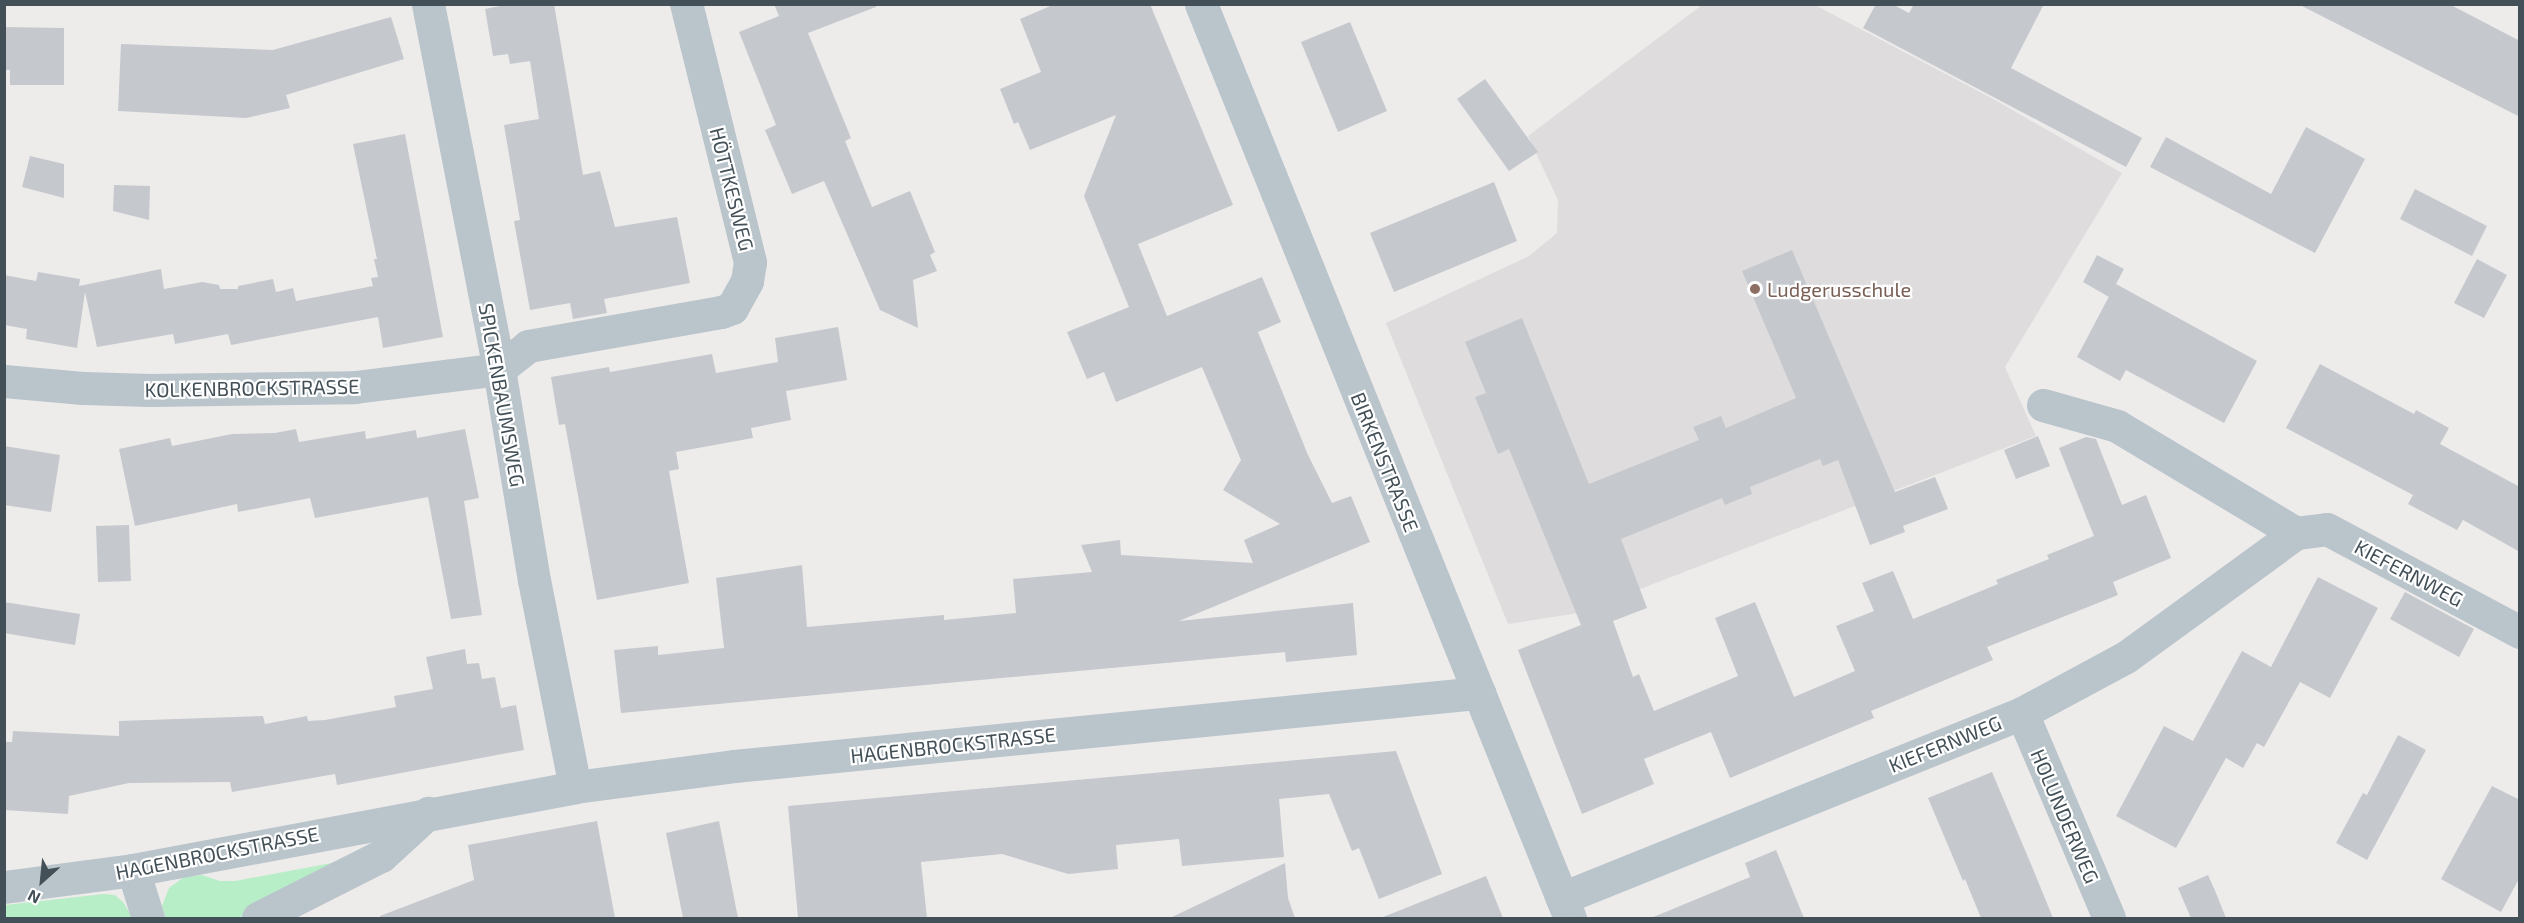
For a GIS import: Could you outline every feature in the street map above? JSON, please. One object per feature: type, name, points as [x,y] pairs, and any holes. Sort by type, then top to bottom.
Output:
[{"type":"street","name":"SPICKENBAUMSWEG","points":[[428,4],[499,369],[534,580],[575,786]]},
{"type":"street","name":"HÖTTKESWEG","points":[[499,369],[528,346],[721,312],[732,308],[739,298],[747,281],[750,262],[686,4]]},
{"type":"street","name":"BIRKENSTRASSE","points":[[1201,4],[1566,908]]},
{"type":"street","name":"KOLKENBROCKSTRASSE","points":[[4,381],[83,388],[150,390],[355,387],[499,369]]},
{"type":"street","points":[[2043,405],[2117,426],[2296,533]]},
{"type":"street","name":"KIEFERNWEG","points":[[1566,908],[2022,713],[2126,657],[2296,533],[2327,529],[2520,632]]},
{"type":"street","name":"HAGENBROCKSTRASSE","points":[[4,887],[133,870],[575,786],[734,766],[1479,693]]},
{"type":"street","name":"HOLUNDERWEG","points":[[2022,713],[2109,918]]},
{"type":"street","points":[[258,918],[381,856],[429,813]]},
{"type":"street","points":[[133,870],[148,918]]},
{"type":"shaded area","name":"Ludgerusschule","points":[[1702,5],[1815,5],[1995,100],[2122,173],[2005,367],[2036,436],[1578,613],[1508,624],[1386,323],[1529,256],[1557,233],[1558,200],[1528,136]]},
{"type":"green space","points":[[364,857],[238,918],[166,918],[162,906],[169,888],[184,877],[202,875],[220,881],[235,881]]},
{"type":"green space","points":[[104,894],[115,895],[123,902],[133,918],[5,918],[5,905]]},
{"type":"building","points":[[510,4],[554,4],[583,175],[600,171],[615,227],[677,217],[690,283],[604,299],[607,313],[573,319],[570,303],[530,310],[514,221],[520,220],[504,125],[539,119],[530,61],[510,64],[508,54],[493,56],[485,9]]},
{"type":"building","points":[[774,4],[876,4],[876,7],[808,33],[851,138],[845,141],[872,207],[910,191],[935,252],[930,255],[937,271],[913,280],[918,328],[880,310],[824,181],[792,194],[765,130],[776,125],[739,32],[779,16]]},
{"type":"building","points":[[1055,4],[1150,4],[1233,205],[1138,244],[1167,316],[1262,277],[1281,322],[1258,332],[1308,455],[1332,503],[1351,496],[1370,542],[1179,621],[1353,603],[1357,655],[1286,662],[1285,652],[621,713],[614,650],[658,646],[658,655],[724,648],[716,578],[802,565],[807,627],[944,615],[944,620],[1016,613],[1013,579],[1092,572],[1081,545],[1120,540],[1121,555],[1253,563],[1244,540],[1280,524],[1223,490],[1241,460],[1202,367],[1116,402],[1104,372],[1087,379],[1067,332],[1129,307],[1084,196],[1116,115],[1030,150],[1018,122],[1014,124],[1000,89],[1041,72],[1020,19]]},
{"type":"building","points":[[1876,4],[1892,4],[1909,13],[1914,4],[2044,4],[2011,68],[2142,138],[2126,167],[1863,28]]},
{"type":"building","points":[[2298,4],[2449,4],[2520,41],[2520,117]]},
{"type":"building","points":[[391,17],[404,59],[286,95],[290,108],[246,118],[118,111],[121,44],[273,50]]},
{"type":"building","points":[[1350,22],[1387,111],[1338,132],[1301,42]]},
{"type":"building","points":[[4,27],[64,28],[64,85],[10,85],[10,70],[4,70]]},
{"type":"building","points":[[1485,79],[1538,152],[1509,171],[1457,99]]},
{"type":"building","points":[[2306,127],[2365,159],[2315,253],[2150,167],[2166,137],[2271,194]]},
{"type":"building","points":[[405,134],[443,337],[383,348],[378,317],[231,345],[228,334],[175,344],[173,334],[97,347],[85,292],[77,348],[26,339],[27,329],[4,325],[4,275],[36,281],[38,272],[80,279],[79,286],[161,269],[164,289],[202,282],[219,285],[220,289],[238,289],[238,286],[273,279],[276,292],[293,288],[296,301],[373,286],[371,278],[378,277],[374,259],[377,259],[353,144]]},
{"type":"building","points":[[30,156],[64,164],[64,198],[22,187]]},
{"type":"building","points":[[1494,182],[1517,241],[1394,292],[1370,233]]},
{"type":"building","points":[[114,185],[150,186],[149,220],[113,211]]},
{"type":"building","points":[[2415,189],[2487,226],[2472,256],[2400,219]]},
{"type":"building","points":[[1792,250],[1895,492],[1935,477],[1948,509],[1903,526],[1905,532],[1870,545],[1838,460],[1823,466],[1820,459],[1750,487],[1752,494],[1725,505],[1722,498],[1621,539],[1647,608],[1613,621],[1633,677],[1639,674],[1654,711],[1738,676],[1715,618],[1755,602],[1794,697],[1855,671],[1836,626],[1874,611],[1862,583],[1893,571],[1913,619],[1998,584],[1996,580],[2049,559],[2047,555],[2094,536],[2059,448],[2086,437],[2096,439],[2122,505],[2146,495],[2171,558],[2113,582],[2118,595],[1987,647],[1993,660],[1871,711],[1874,718],[1730,778],[1711,732],[1644,759],[1654,784],[1582,814],[1518,650],[1581,625],[1509,449],[1498,454],[1475,397],[1486,393],[1465,342],[1522,318],[1589,484],[1699,440],[1693,427],[1721,416],[1726,428],[1796,398],[1742,271]]},
{"type":"building","points":[[2097,255],[2124,269],[2116,284],[2257,361],[2224,423],[2126,370],[2120,381],[2077,357],[2109,297],[2083,282]]},
{"type":"building","points":[[2477,259],[2507,275],[2484,318],[2454,303]]},
{"type":"building","points":[[838,327],[847,380],[786,391],[791,420],[751,428],[753,438],[676,452],[679,469],[669,471],[689,583],[597,600],[565,424],[559,425],[551,377],[609,367],[610,372],[712,354],[716,373],[778,362],[775,338]]},
{"type":"building","points":[[2320,364],[2414,414],[2416,410],[2449,428],[2440,444],[2520,487],[2520,552],[2463,520],[2457,530],[2408,504],[2413,495],[2286,428]]},
{"type":"building","points":[[296,429],[299,442],[365,431],[366,439],[416,430],[417,438],[465,429],[479,498],[464,501],[482,615],[451,619],[428,497],[315,518],[310,498],[238,512],[237,504],[135,526],[119,449],[170,438],[172,446],[232,434],[275,433]]},
{"type":"building","points":[[2038,436],[2050,466],[2016,479],[2004,450]]},
{"type":"building","points":[[4,446],[60,455],[51,512],[4,505]]},
{"type":"building","points":[[129,525],[131,581],[98,582],[96,526]]},
{"type":"building","points":[[2318,577],[2378,608],[2330,698],[2300,682],[2264,747],[2257,743],[2243,768],[2226,758],[2176,848],[2116,816],[2164,726],[2193,741],[2242,651],[2271,667]]},
{"type":"building","points":[[2405,592],[2474,629],[2459,657],[2390,619]]},
{"type":"building","points":[[4,602],[80,614],[75,645],[4,633]]},
{"type":"building","points":[[465,649],[467,664],[479,663],[482,679],[495,677],[501,708],[516,705],[524,750],[337,785],[335,774],[232,792],[230,782],[129,783],[69,796],[68,814],[4,810],[4,742],[12,742],[13,731],[119,736],[119,721],[263,716],[265,724],[307,716],[308,721],[325,720],[396,707],[394,696],[433,689],[426,657]]},
{"type":"building","points":[[2398,735],[2426,750],[2367,860],[2336,843],[2363,793],[2367,795]]},
{"type":"building","points":[[1396,751],[1442,874],[1379,899],[1359,848],[1352,851],[1329,794],[1279,799],[1284,857],[1182,866],[1179,839],[1116,845],[1118,869],[1068,874],[1002,854],[921,862],[927,918],[798,918],[788,806]]},
{"type":"building","points":[[1992,772],[2053,918],[1981,918],[1928,798]]},
{"type":"building","points":[[2492,786],[2520,800],[2520,877],[2501,912],[2441,879]]},
{"type":"building","points":[[597,821],[615,918],[380,918],[380,916],[474,880],[468,845]]},
{"type":"building","points":[[719,821],[738,918],[683,918],[666,833]]},
{"type":"building","points":[[1776,850],[1804,918],[1651,918],[1750,877],[1745,863]]},
{"type":"building","points":[[1285,863],[1288,898],[1295,918],[1170,918]]},
{"type":"building","points":[[2208,875],[2226,918],[2191,918],[2178,888]]},
{"type":"building","points":[[1486,876],[1503,918],[1383,918],[1383,917]]},
{"type":"place","name":"Ludgerusschule","points":[[1755,289]]}]
